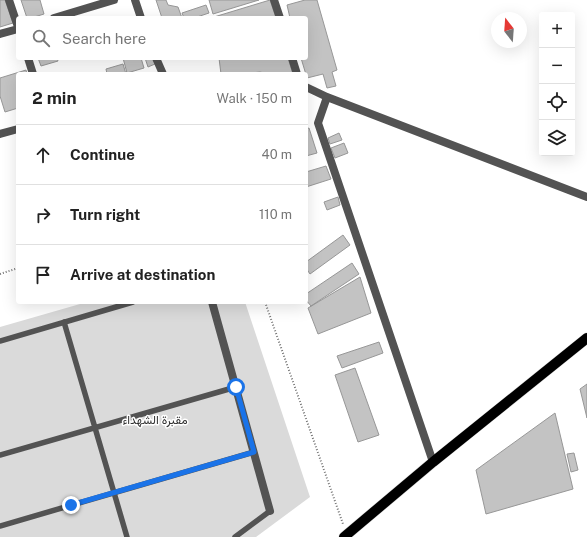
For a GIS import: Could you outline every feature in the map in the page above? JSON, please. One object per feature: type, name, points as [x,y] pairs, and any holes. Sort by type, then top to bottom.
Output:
[{"type":"main road","points":[[345,536],[433,462],[587,338]]},
{"type":"street","points":[[9,0],[16,22]]},
{"type":"street","points":[[61,16],[114,0]]},
{"type":"street","points":[[134,0],[140,16]]},
{"type":"street","points":[[274,0],[279,16]]},
{"type":"street","points":[[0,34],[16,29]]},
{"type":"street","points":[[29,60],[32,72]]},
{"type":"street","points":[[157,60],[161,72]]},
{"type":"street","points":[[293,60],[296,72]]},
{"type":"street","points":[[308,88],[327,97],[587,197]]},
{"type":"street","points":[[327,97],[318,123],[433,462]]},
{"type":"street","points":[[0,134],[16,130]]},
{"type":"street","points":[[213,304],[270,511]]},
{"type":"lane","points":[[0,341],[126,304]]},
{"type":"lane","points":[[64,322],[127,537]]},
{"type":"lane","points":[[0,455],[236,387]]},
{"type":"lane","points":[[0,526],[254,452]]},
{"type":"lane","points":[[235,537],[270,511]]},
{"type":"path","points":[[0,274],[16,269]]},
{"type":"path","points":[[266,304],[345,536]]},
{"type":"green space","name":"مقبرة الشهداء","points":[[80,304],[246,304],[310,497],[256,537],[0,537],[0,327]]},
{"type":"building","points":[[0,0],[5,0],[13,23],[0,27]]},
{"type":"building","points":[[21,0],[40,0],[44,14],[38,16],[26,16]]},
{"type":"building","points":[[156,0],[166,0],[168,5],[178,7],[181,16],[161,16]]},
{"type":"building","points":[[209,0],[259,0],[213,14]]},
{"type":"building","points":[[270,0],[275,16],[217,16]]},
{"type":"building","points":[[305,0],[317,0],[337,70],[332,72],[336,86],[327,88],[323,74],[308,78],[308,72],[305,72],[302,60],[308,60],[308,16],[290,16],[287,5]]},
{"type":"building","points":[[206,5],[209,13],[200,16],[183,16],[182,13]]},
{"type":"building","points":[[39,60],[58,61],[41,66]]},
{"type":"building","points":[[124,60],[142,60],[144,68],[127,72]]},
{"type":"building","points":[[146,60],[154,60],[155,64],[148,67]]},
{"type":"building","points":[[219,60],[289,60],[292,72],[260,72],[221,72]]},
{"type":"building","points":[[123,64],[125,72],[107,72],[106,69]]},
{"type":"building","points":[[16,73],[16,109],[5,112],[0,96],[0,78]]},
{"type":"building","points":[[308,128],[317,153],[308,155]]},
{"type":"building","points":[[339,133],[342,140],[330,144],[328,138]]},
{"type":"building","points":[[344,143],[348,153],[335,158],[331,148]]},
{"type":"building","points":[[326,166],[331,179],[308,186],[308,171]]},
{"type":"building","points":[[338,197],[340,205],[327,210],[324,202]]},
{"type":"building","points":[[343,235],[350,245],[310,274],[308,271],[308,261]]},
{"type":"building","points":[[352,263],[359,274],[311,306],[308,302],[308,293]]},
{"type":"building","points":[[360,277],[371,313],[318,334],[308,308]]},
{"type":"building","points":[[379,342],[383,353],[342,368],[337,356]]},
{"type":"building","points":[[355,368],[379,435],[358,442],[335,375]]},
{"type":"building","points":[[587,384],[587,418],[580,389]]},
{"type":"building","points":[[555,413],[573,489],[486,514],[476,470]]},
{"type":"building","points":[[574,453],[578,470],[571,472],[567,454]]},
{"type":"route","points":[[71,505],[254,452],[236,387]]}]
